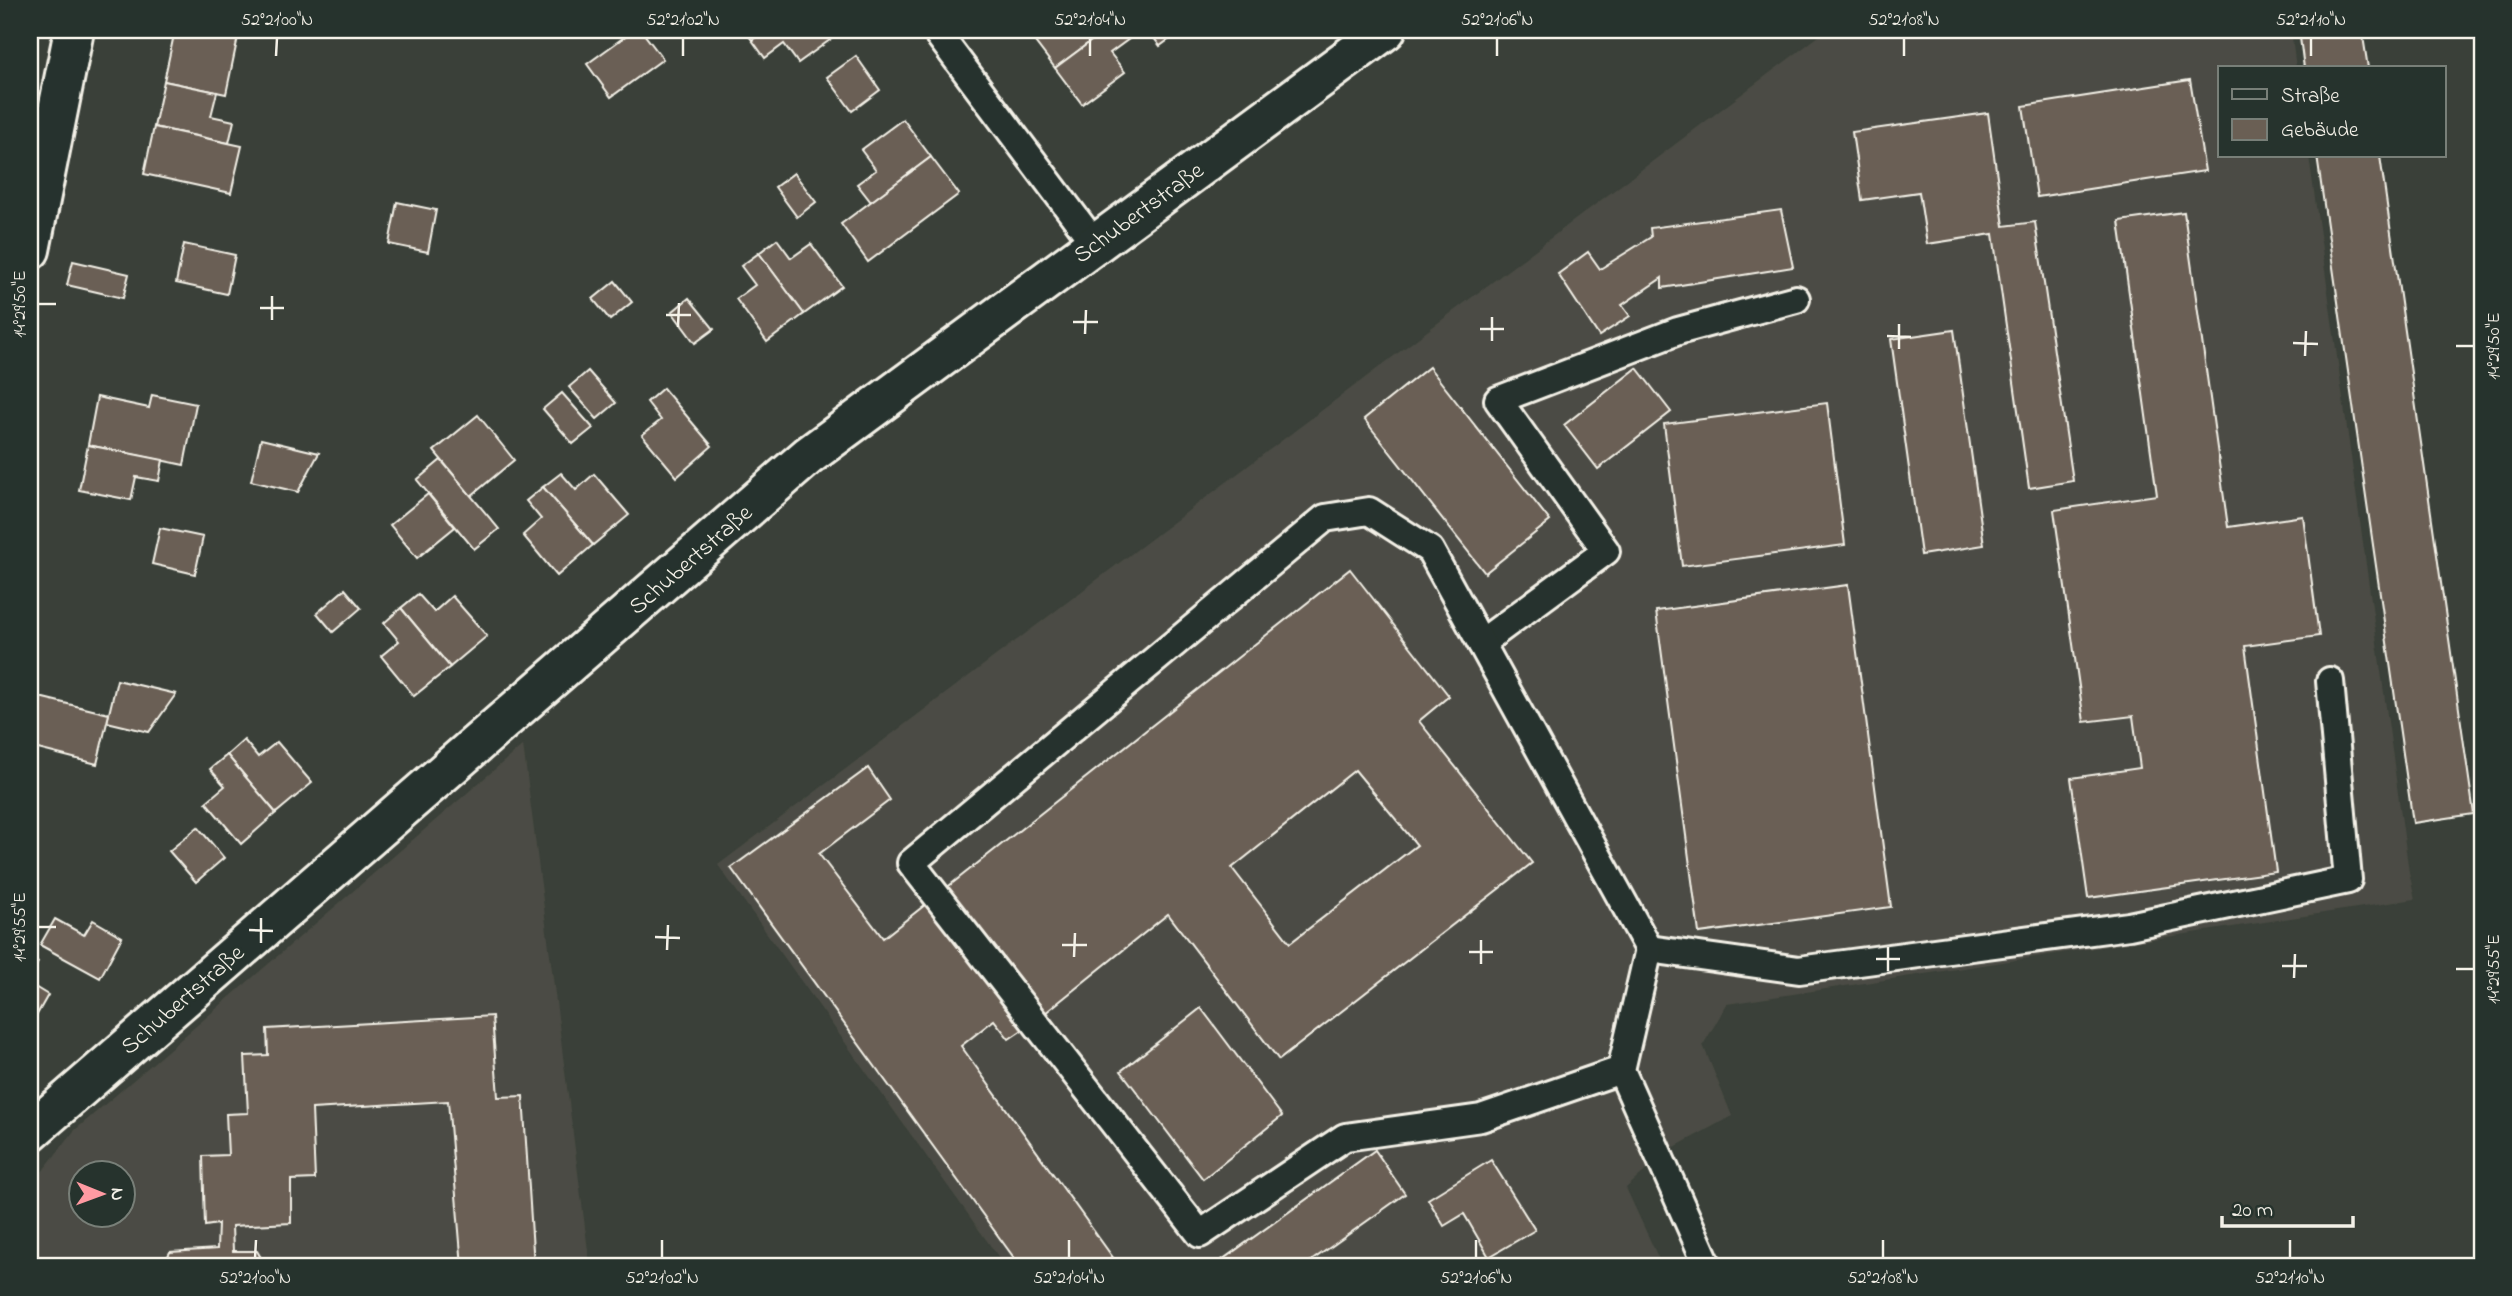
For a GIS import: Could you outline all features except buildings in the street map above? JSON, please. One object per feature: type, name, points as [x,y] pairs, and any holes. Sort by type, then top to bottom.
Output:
[{"type":"street","points":[[30,250],[74,30]]},
{"type":"street","name":"Schubertstraße","points":[[30,1132],[808,456],[1386,30]]},
{"type":"lane","points":[[935,30],[1095,244]]},
{"type":"lane","points":[[1481,643],[1606,551],[1498,400],[1678,331],[1796,299]]},
{"type":"lane","points":[[1622,1070],[1481,1118],[1345,1137],[1200,1234],[911,863],[1325,518],[1369,511],[1430,550],[1649,949],[1622,1070],[1708,1266]]},
{"type":"lane","points":[[1649,949],[1799,970],[2129,926],[2348,880],[2330,681]]},
{"type":"shaded area","points":[[1827,30],[2291,30],[2296,66],[2218,66],[2218,158],[2309,158],[2409,872],[2415,899],[1727,1004],[1703,1045],[1732,1116],[1669,1150],[1626,1188],[1662,1266],[1005,1266],[718,865]]},
{"type":"shaded area","points":[[523,745],[590,1266],[30,1266],[30,1187],[74,1131]]}]
